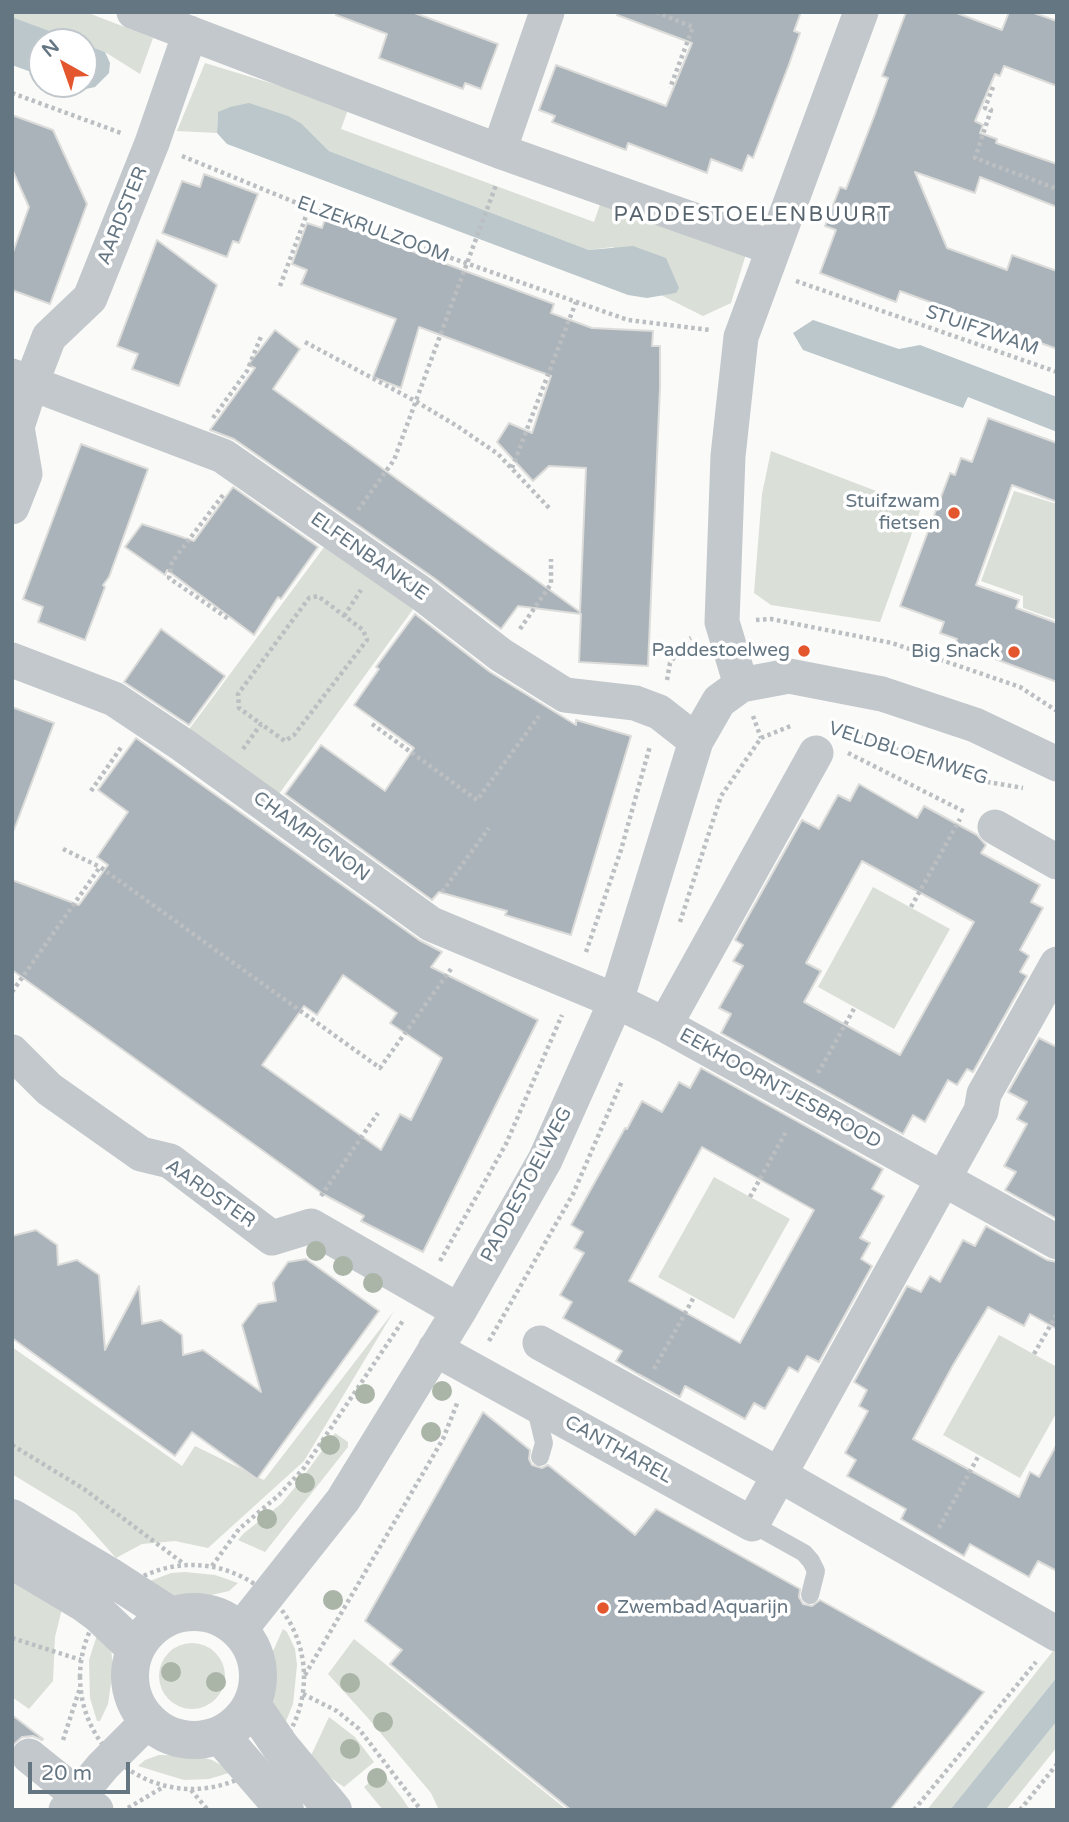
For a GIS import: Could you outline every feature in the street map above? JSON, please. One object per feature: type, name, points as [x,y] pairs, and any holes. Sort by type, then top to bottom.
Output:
[{"type":"street","points":[[134,12],[177,23],[769,261]]},
{"type":"street","points":[[499,151],[547,12]]},
{"type":"street","points":[[861,12],[741,337],[728,456],[722,622],[741,685],[789,676],[881,694],[975,725],[1057,764]]},
{"type":"street","name":"AARDSTER","points":[[12,507],[25,474],[17,427],[22,380],[49,337],[90,298],[152,144],[177,23]]},
{"type":"street","name":"ELFENBANKJE","points":[[22,380],[223,456],[422,594],[501,655],[565,695],[635,703],[659,712],[696,741]]},
{"type":"street","name":"CHAMPIGNON","points":[[12,660],[114,699],[143,717],[431,924],[616,1002]]},
{"type":"street","name":"PADDESTOELWEG","points":[[240,1630],[343,1500],[459,1311],[545,1160],[616,1002],[696,741],[719,701],[741,685]]},
{"type":"street","points":[[665,1025],[830,752]]},
{"type":"street","points":[[995,827],[1057,862]]},
{"type":"street","points":[[752,1524],[981,1111],[984,1094],[1057,964]]},
{"type":"street","name":"EEKHOORNTJESBROOD","points":[[616,1002],[665,1025],[1057,1242]]},
{"type":"street","name":"AARDSTER","points":[[12,1052],[49,1089],[141,1154],[170,1161],[272,1238],[311,1226]]},
{"type":"street","points":[[311,1226],[459,1311]]},
{"type":"street","points":[[540,1343],[923,1556],[1048,1646]]},
{"type":"street","name":"CANTHAREL","points":[[435,1349],[752,1524]]},
{"type":"street","points":[[12,1518],[171,1616]]},
{"type":"street","points":[[12,1560],[84,1603],[136,1650]]},
{"type":"street","points":[[189,1612],[207,1613],[225,1619],[240,1630],[251,1646],[258,1666],[258,1685],[251,1705],[239,1722],[220,1735],[201,1740],[182,1739],[164,1732],[148,1721],[137,1706],[131,1687],[130,1668],[136,1650],[150,1629],[171,1616],[189,1612]]},
{"type":"street","points":[[251,1705],[332,1810]]},
{"type":"street","points":[[29,1756],[80,1805],[148,1721]]},
{"type":"street","points":[[220,1735],[285,1810]]},
{"type":"lane","points":[[529,1402],[538,1418],[544,1443],[540,1457]]},
{"type":"lane","points":[[752,1524],[804,1552],[816,1571],[810,1595]]},
{"type":"path","points":[[656,12],[693,27],[670,88]]},
{"type":"path","points":[[675,20],[677,12]]},
{"type":"path","points":[[993,86],[985,108],[991,110],[975,158],[1057,189]]},
{"type":"path","name":"ELZEKRULZOOM","points":[[12,93],[152,144],[309,208],[628,320],[694,327],[741,337]]},
{"type":"path","points":[[339,536],[394,460],[491,199]]},
{"type":"path","points":[[280,286],[309,208]]},
{"type":"path","name":"STUIFZWAM","points":[[769,261],[786,278],[1057,372]]},
{"type":"path","points":[[512,468],[576,302]]},
{"type":"path","points":[[194,444],[247,371],[262,334]]},
{"type":"path","points":[[305,342],[417,402],[498,454],[551,510]]},
{"type":"path","points":[[230,620],[169,578],[172,562],[242,469]]},
{"type":"path","points":[[501,655],[551,584],[551,559]]},
{"type":"path","points":[[318,596],[363,630],[367,640],[295,735],[285,741],[261,724],[239,708],[238,694],[309,598],[318,596]]},
{"type":"path","points":[[722,622],[771,619],[892,643],[1020,687],[1057,711]]},
{"type":"path","name":"PADDESTOELWEG","points":[[212,1566],[239,1529],[279,1495],[304,1468],[423,1291],[506,1144],[575,984],[621,850],[670,663],[687,640],[722,622]]},
{"type":"path","points":[[372,724],[477,800],[559,690]]},
{"type":"path","points":[[91,791],[143,717]]},
{"type":"path","name":"VELDBLOEMWEG","points":[[761,738],[803,721]]},
{"type":"path","points":[[223,774],[261,724]]},
{"type":"path","name":"VELDBLOEMWEG","points":[[841,729],[988,782],[1034,790]]},
{"type":"path","points":[[830,752],[995,827]]},
{"type":"path","points":[[911,907],[964,811]]},
{"type":"path","points":[[423,918],[489,828]]},
{"type":"path","points":[[63,849],[100,867],[380,1068],[471,941]]},
{"type":"path","points":[[12,992],[100,867]]},
{"type":"path","points":[[311,1226],[322,1193],[378,1113]]},
{"type":"path","points":[[638,1397],[694,1297]]},
{"type":"path","points":[[1034,1354],[1057,1314]]},
{"type":"path","points":[[12,1446],[84,1489],[185,1564]]},
{"type":"path","points":[[923,1556],[979,1455]]},
{"type":"path","points":[[12,1638],[81,1660]]},
{"type":"path","points":[[914,1810],[1048,1646]]},
{"type":"path","points":[[303,1694],[337,1711],[359,1729],[421,1810]]},
{"type":"path","points":[[1020,1810],[1057,1764]]},
{"type":"path","points":[[125,1810],[166,1786]]},
{"type":"path","points":[[190,1789],[208,1810]]},
{"type":"shaded area","points":[[12,12],[86,12],[153,38],[140,74],[98,49],[98,28],[41,28],[12,17]]},
{"type":"shaded area","points":[[12,17],[41,28],[28,28],[28,71],[12,65]]},
{"type":"shaded area","points":[[98,49],[105,52],[110,63],[109,73],[98,84]]},
{"type":"shaded area","points":[[205,63],[349,107],[341,129],[594,222],[602,199],[746,254],[731,303],[703,316],[661,295],[676,293],[613,247],[589,250],[329,151],[302,124],[218,112],[217,133],[177,131]]},
{"type":"shaded area","points":[[249,103],[288,116],[302,124],[329,151],[589,250],[633,246],[666,258],[679,288],[676,293],[647,298],[628,295],[227,144],[217,133],[218,112]]},
{"type":"shaded area","points":[[813,320],[899,349],[920,345],[1057,397],[1057,432],[968,397],[963,408],[803,350],[793,333]]},
{"type":"shaded area","points":[[771,451],[921,508],[880,622],[771,605],[754,593],[762,494]]},
{"type":"shaded area","points":[[1014,491],[1057,504],[1057,620],[1023,608],[1023,596],[981,581]]},
{"type":"shaded area","points":[[325,546],[414,608],[276,798],[187,732]]},
{"type":"shaded area","points":[[873,887],[950,929],[894,1029],[818,987]]},
{"type":"shaded area","points":[[714,1177],[790,1219],[734,1319],[658,1277]]},
{"type":"shaded area","points":[[394,1311],[304,1461],[208,1548],[175,1541],[142,1544],[116,1558],[76,1513],[12,1474],[12,1347],[182,1466],[195,1446],[264,1480]]},
{"type":"shaded area","points":[[999,1335],[1057,1367],[1057,1412],[1020,1478],[943,1435]]},
{"type":"shaded area","points":[[335,1433],[348,1442],[348,1447],[265,1552],[238,1540],[281,1504]]},
{"type":"shaded area","points":[[171,1573],[215,1575],[238,1583],[229,1591],[202,1597],[175,1597],[150,1581]]},
{"type":"shaded area","points":[[12,1576],[62,1609],[55,1637],[53,1681],[29,1709],[12,1697]]},
{"type":"shaded area","points":[[283,1629],[295,1649],[297,1665],[293,1704],[284,1726],[271,1706],[273,1651]]},
{"type":"shaded area","points":[[98,1632],[111,1648],[113,1670],[108,1704],[100,1721],[97,1721],[90,1698],[89,1660]]},
{"type":"shaded area","points":[[354,1639],[567,1810],[439,1810],[431,1793],[328,1674]]},
{"type":"shaded area","points":[[186,1643],[198,1643],[216,1652],[223,1663],[223,1689],[216,1700],[205,1707],[186,1709],[173,1704],[164,1695],[159,1682],[159,1670],[164,1657],[173,1648]]},
{"type":"shaded area","points":[[1057,1646],[1057,1677],[950,1810],[927,1810]]},
{"type":"shaded area","points":[[1057,1677],[1057,1721],[985,1810],[950,1810]]},
{"type":"shaded area","points":[[329,1717],[355,1737],[374,1762],[344,1787],[308,1762]]},
{"type":"shaded area","points":[[1057,1721],[1057,1747],[1012,1803],[1006,1810],[985,1810]]},
{"type":"shaded area","points":[[159,1755],[198,1756],[212,1760],[228,1769],[229,1773],[209,1779],[184,1780],[138,1766]]},
{"type":"shaded area","points":[[382,1772],[410,1810],[383,1810],[364,1787]]},
{"type":"building","points":[[336,12],[412,12],[498,44],[481,89],[465,83],[463,89],[379,58],[387,34],[336,15]]},
{"type":"building","points":[[618,12],[801,12],[794,31],[800,33],[788,67],[753,158],[748,155],[742,171],[711,159],[707,173],[628,143],[626,150],[552,122],[555,116],[539,110],[556,65],[666,106],[692,43],[617,15]]},
{"type":"building","points":[[906,12],[954,12],[1002,30],[1009,12],[1031,12],[1057,21],[1057,86],[1004,66],[1000,76],[995,74],[975,121],[983,125],[980,133],[997,139],[996,143],[1057,164],[1057,207],[980,177],[975,193],[915,172],[947,248],[1007,270],[1012,255],[1057,271],[1057,349],[900,291],[896,302],[820,273],[836,230],[825,226],[840,187],[846,189],[875,114],[888,78],[882,76]]},
{"type":"building","points":[[12,115],[53,130],[87,204],[50,304],[12,290],[12,255],[29,207],[12,169]]},
{"type":"building","points":[[204,174],[258,194],[239,243],[233,241],[227,257],[162,233],[182,181],[200,187]]},
{"type":"building","points":[[325,219],[554,304],[551,313],[592,328],[653,331],[652,346],[660,346],[660,387],[648,666],[579,662],[581,614],[518,606],[501,629],[434,578],[234,439],[210,430],[255,368],[248,365],[275,330],[300,349],[273,389],[580,612],[586,468],[549,466],[533,481],[497,442],[509,423],[532,433],[551,376],[419,327],[401,388],[373,377],[396,319],[301,284],[307,270],[292,264],[307,223],[322,228]]},
{"type":"building","points":[[157,240],[217,285],[179,386],[132,369],[138,354],[117,346]]},
{"type":"building","points":[[988,418],[1057,443],[1057,502],[1012,485],[976,585],[1019,600],[1016,608],[1057,623],[1057,682],[955,644],[957,639],[940,633],[944,622],[900,606],[950,473],[955,475],[961,458],[972,462]]},
{"type":"building","points":[[81,444],[148,469],[109,577],[103,585],[105,587],[85,640],[38,622],[43,607],[23,599]]},
{"type":"building","points":[[233,487],[318,547],[281,599],[278,597],[254,635],[167,570],[165,575],[125,547],[142,524],[194,541]]},
{"type":"building","points":[[415,614],[490,672],[576,725],[576,720],[631,736],[571,935],[505,915],[507,911],[439,892],[432,900],[285,794],[321,745],[385,791],[414,748],[354,705],[379,669],[376,667]]},
{"type":"building","points":[[161,629],[225,676],[189,725],[124,682]]},
{"type":"building","points":[[12,707],[54,723],[14,830],[12,829]]},
{"type":"building","points":[[136,738],[419,940],[442,952],[431,967],[538,1020],[423,1252],[361,1221],[364,1216],[323,1194],[12,970],[12,880],[79,905],[108,865],[97,857],[128,812],[98,790]],"holes":[[[343,975],[397,1013],[390,1023],[442,1058],[411,1120],[400,1114],[381,1150],[262,1065],[304,1006],[317,1015]]]},
{"type":"building","points":[[859,784],[917,818],[924,806],[977,835],[986,845],[981,853],[1040,885],[1031,902],[1043,908],[1020,950],[1029,956],[1020,972],[1027,976],[973,1072],[967,1069],[957,1085],[948,1080],[925,1122],[913,1115],[903,1134],[721,1033],[731,1014],[719,1008],[743,966],[733,961],[743,945],[735,940],[802,820],[819,829],[838,795],[850,801]],"holes":[[[862,861],[974,922],[900,1055],[804,1002],[821,971],[806,963]]]},
{"type":"building","points":[[1039,1038],[1057,1047],[1057,1219],[1005,1190],[1016,1172],[1004,1166],[1027,1124],[1017,1119],[1027,1102],[1008,1092]]},
{"type":"building","points":[[701,1068],[883,1169],[872,1189],[884,1196],[860,1238],[870,1243],[861,1259],[872,1266],[819,1362],[807,1356],[798,1372],[789,1367],[765,1409],[754,1403],[745,1419],[685,1386],[680,1397],[638,1374],[616,1361],[622,1351],[563,1318],[572,1302],[560,1295],[584,1253],[574,1248],[583,1232],[571,1225],[642,1101],[662,1112],[679,1082],[690,1088]],"holes":[[[702,1147],[814,1210],[740,1343],[629,1281]]]},
{"type":"building","points":[[986,1226],[1047,1260],[1057,1262],[1057,1329],[1030,1314],[1024,1326],[988,1307],[913,1439],[1019,1497],[1030,1472],[1039,1477],[1057,1444],[1057,1571],[1038,1561],[1029,1577],[970,1544],[964,1556],[901,1519],[906,1509],[847,1476],[856,1460],[845,1453],[868,1411],[859,1406],[867,1390],[854,1382],[907,1286],[921,1292],[930,1276],[940,1282],[963,1240],[975,1246]]},
{"type":"building","points":[[36,1230],[57,1245],[58,1265],[77,1260],[99,1275],[105,1350],[139,1286],[142,1324],[161,1320],[182,1335],[183,1355],[203,1350],[261,1392],[242,1325],[258,1304],[276,1301],[273,1283],[288,1262],[306,1259],[379,1311],[257,1479],[192,1432],[175,1456],[12,1338],[12,1236]]},
{"type":"building","name":"Zwembad Aquarijn","points":[[483,1412],[530,1450],[529,1459],[532,1465],[542,1468],[548,1465],[635,1535],[656,1509],[800,1589],[799,1597],[803,1604],[812,1606],[820,1600],[984,1692],[890,1810],[571,1810],[390,1664],[402,1650],[365,1621]]},
{"type":"building","points":[[12,1715],[43,1739],[22,1737],[12,1746]]},
{"type":"place","name":"Stuifzwam fietsen","points":[[954,513]]},
{"type":"place","name":"Paddestoelweg","points":[[804,651]]},
{"type":"place","name":"Big Snack","points":[[1014,652]]},
{"type":"place","name":"Zwembad Aquarijn","points":[[603,1608]]},
{"type":"district","name":"PADDESTOELENBUURT","points":[[753,215]]}]
